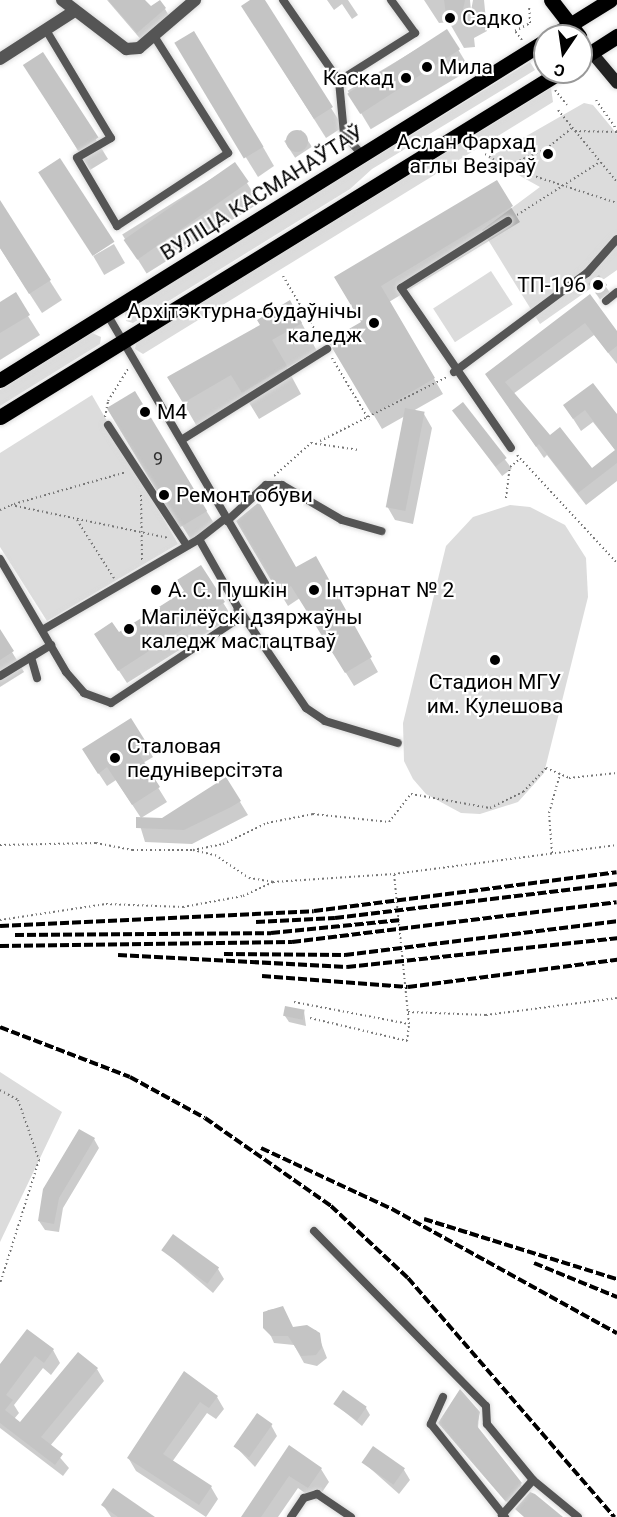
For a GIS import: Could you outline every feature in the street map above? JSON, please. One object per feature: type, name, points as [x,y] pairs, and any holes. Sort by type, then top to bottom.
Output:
[{"type":"main road","points":[[551,0],[570,24]]},
{"type":"main road","points":[[586,24],[610,0]]},
{"type":"main road","points":[[593,52],[617,36]]},
{"type":"main road","name":"ВУЛІЦА КАСМАНАЎТАЎ","points":[[0,380],[533,48]]},
{"type":"main road","points":[[593,61],[617,83]]},
{"type":"main road","points":[[0,417],[541,84]]},
{"type":"street","points":[[62,0],[73,12],[126,50],[154,36],[195,0]]},
{"type":"street","points":[[0,59],[73,12]]},
{"type":"lane","points":[[283,0],[339,81],[344,134],[362,155]]},
{"type":"lane","points":[[339,81],[415,33],[391,0]]},
{"type":"lane","points":[[46,30],[111,138],[78,158],[117,226],[228,153],[154,36]]},
{"type":"lane","points":[[508,221],[401,288],[454,372],[510,448]]},
{"type":"lane","points":[[454,372],[587,273],[617,239]]},
{"type":"lane","points":[[606,301],[617,292]]},
{"type":"lane","points":[[107,314],[183,439],[226,520],[270,592]]},
{"type":"lane","points":[[183,439],[327,349]]},
{"type":"lane","points":[[108,425],[178,539],[186,544]]},
{"type":"lane","points":[[44,629],[186,544],[199,539],[226,520],[266,484],[282,485],[342,520],[381,531]]},
{"type":"lane","points":[[199,539],[238,608],[306,708],[326,721],[398,743]]},
{"type":"lane","points":[[0,559],[44,629],[51,645],[84,693],[111,703],[224,631],[238,608]]},
{"type":"lane","points":[[0,676],[51,645]]},
{"type":"lane","points":[[31,657],[37,678]]},
{"type":"lane","points":[[314,1231],[452,1377],[464,1381],[486,1406],[487,1424],[533,1480],[578,1517]]},
{"type":"lane","points":[[443,1397],[430,1424],[504,1516],[533,1480]]},
{"type":"lane","points":[[291,1517],[304,1498],[317,1494],[351,1517]]},
{"type":"path","points":[[523,41],[515,31],[530,23],[529,5]]},
{"type":"path","points":[[555,90],[567,105]]},
{"type":"path","points":[[596,99],[617,131]]},
{"type":"path","points":[[558,110],[617,182]]},
{"type":"path","points":[[506,166],[546,149],[572,129],[617,131]]},
{"type":"path","points":[[485,154],[506,166],[617,203]]},
{"type":"path","points":[[508,221],[600,162]]},
{"type":"path","points":[[108,425],[104,412],[128,369]]},
{"type":"path","points":[[266,484],[302,448],[454,372]]},
{"type":"path","points":[[320,441],[359,450]]},
{"type":"path","points":[[510,448],[617,563]]},
{"type":"path","points":[[506,498],[510,467],[520,459]]},
{"type":"path","points":[[0,510],[11,505],[138,472],[142,570]]},
{"type":"path","points":[[11,505],[178,539]]},
{"type":"path","points":[[77,520],[118,585]]},
{"type":"path","points":[[0,845],[96,843],[132,850],[193,850],[223,844],[267,823],[313,814],[389,822],[411,795],[490,808],[523,792],[546,768],[560,774],[617,773]]},
{"type":"path","points":[[552,853],[549,813],[560,774]]},
{"type":"path","points":[[193,850],[215,855],[249,878],[273,882],[394,874],[617,845]]},
{"type":"path","points":[[310,1018],[407,1041],[410,1024],[394,874]]},
{"type":"path","points":[[0,920],[106,904],[221,901],[273,882]]},
{"type":"path","points":[[408,1012],[486,1015],[617,998]]},
{"type":"path","points":[[294,1002],[410,1024]]},
{"type":"path","points":[[0,1090],[18,1100],[39,1160],[0,1284]]},
{"type":"shaded area","points":[[530,62],[533,67],[533,71],[372,169],[350,189],[133,323],[126,321],[125,311]]},
{"type":"shaded area","points":[[551,88],[553,102],[143,354],[135,349],[136,343]]},
{"type":"shaded area","points":[[584,103],[593,105],[617,134],[617,270],[540,324],[482,230],[540,187],[488,158]]},
{"type":"shaded area","points":[[491,271],[513,305],[455,342],[433,309]]},
{"type":"shaded area","points":[[92,333],[101,337],[100,344],[0,406],[0,390]]},
{"type":"shaded area","points":[[92,395],[178,544],[47,621],[0,547],[0,453]]},
{"type":"shaded area","name":"Стадион МГУ им. Кулешова","points":[[510,505],[530,507],[565,525],[586,558],[588,597],[544,773],[518,802],[480,814],[461,813],[426,794],[413,779],[404,761],[403,723],[446,546],[473,517]]},
{"type":"shaded area","points":[[0,1072],[62,1112],[0,1242]]},
{"type":"building","points":[[108,0],[145,0],[151,6],[160,0],[166,8],[137,33]]},
{"type":"building","points":[[250,0],[265,0],[333,107],[314,119],[241,6]]},
{"type":"building","points":[[444,0],[465,0],[461,19],[447,22]]},
{"type":"building","points":[[447,29],[460,49],[360,114],[347,94]]},
{"type":"building","points":[[194,31],[264,147],[244,159],[174,43]]},
{"type":"building","points":[[43,52],[99,138],[78,151],[23,65]]},
{"type":"building","points":[[297,130],[305,133],[308,141],[305,149],[297,152],[289,149],[286,141],[289,133]]},
{"type":"building","points":[[60,158],[114,242],[93,256],[38,172]]},
{"type":"building","points":[[235,162],[249,182],[137,260],[124,240]]},
{"type":"building","points":[[497,180],[513,206],[381,286],[435,378],[372,415],[328,341],[361,322],[334,277]]},
{"type":"building","points":[[0,200],[51,280],[29,294],[0,248]]},
{"type":"building","name":"ТП-196","points":[[599,275],[607,285],[596,294],[588,284]]},
{"type":"building","points":[[16,292],[30,315],[0,333],[0,302]]},
{"type":"building","points":[[590,294],[617,331],[617,346],[608,353],[585,323],[505,382],[550,435],[560,427],[592,468],[615,450],[585,410],[573,419],[563,405],[593,383],[617,414],[617,463],[578,493],[539,444],[536,447],[485,374]]},
{"type":"building","points":[[290,300],[302,323],[272,340],[287,366],[242,393],[231,375],[183,403],[167,377],[260,325],[257,320]]},
{"type":"building","points":[[135,391],[207,511],[179,528],[107,408]]},
{"type":"building","points":[[463,402],[507,458],[496,467],[452,411]]},
{"type":"building","points":[[405,408],[425,412],[405,511],[386,507]]},
{"type":"building","name":"Інтэрнат № 2","points":[[259,502],[296,567],[316,556],[372,657],[345,673],[291,586],[279,594],[236,521]]},
{"type":"building","points":[[201,565],[225,602],[118,671],[94,634],[112,622],[119,632],[184,591],[177,580]]},
{"type":"building","points":[[0,629],[14,651],[0,660]]},
{"type":"building","name":"Сталовая педуніверсітэта","points":[[131,718],[146,742],[136,749],[160,787],[132,805],[107,767],[98,774],[82,749]]},
{"type":"building","points":[[226,777],[241,801],[231,807],[184,830],[136,828],[136,817],[162,818]]},
{"type":"building","points":[[285,1006],[305,1010],[303,1020],[283,1016]]},
{"type":"building","points":[[79,1129],[95,1138],[59,1198],[54,1224],[38,1221],[43,1189]]},
{"type":"building","points":[[173,1234],[219,1268],[207,1284],[161,1250]]},
{"type":"building","points":[[283,1306],[293,1327],[307,1325],[320,1333],[322,1347],[316,1355],[301,1356],[288,1336],[271,1336],[263,1328],[263,1312]]},
{"type":"building","points":[[27,1329],[54,1349],[44,1363],[35,1356],[6,1395],[13,1400],[5,1410],[20,1422],[78,1352],[98,1368],[41,1437],[63,1454],[55,1465],[0,1423],[0,1364]]},
{"type":"building","points":[[184,1371],[218,1396],[209,1408],[200,1402],[163,1454],[212,1486],[199,1505],[127,1458]]},
{"type":"building","points":[[460,1389],[480,1412],[477,1426],[522,1483],[506,1502],[438,1423]]},
{"type":"building","points":[[343,1390],[367,1407],[357,1421],[333,1404]]},
{"type":"building","points":[[257,1413],[273,1424],[249,1457],[233,1447]]},
{"type":"building","points":[[289,1445],[322,1468],[308,1488],[289,1476],[261,1517],[241,1517]]},
{"type":"building","points":[[373,1446],[405,1468],[393,1485],[362,1462]]},
{"type":"building","points":[[113,1488],[155,1517],[118,1517],[101,1505]]},
{"type":"building","points":[[530,1492],[563,1517],[524,1517],[515,1509]]},
{"type":"railway","points":[[0,926],[314,911],[617,872]]},
{"type":"railway","points":[[256,922],[335,918],[617,884]]},
{"type":"railway","points":[[0,946],[292,942],[617,902]]},
{"type":"railway","points":[[15,935],[271,933],[401,920]]},
{"type":"railway","points":[[224,954],[345,955],[617,921]]},
{"type":"railway","points":[[118,955],[347,967],[617,938]]},
{"type":"railway","points":[[262,976],[408,987],[617,960]]},
{"type":"railway","points":[[0,1027],[130,1077],[205,1118],[331,1206],[408,1278],[614,1517]]},
{"type":"railway","points":[[261,1148],[392,1209],[617,1333]]},
{"type":"railway","points":[[424,1219],[617,1279]]},
{"type":"railway","points":[[534,1263],[617,1297]]},
{"type":"place","name":"Садко","points":[[450,18]]},
{"type":"place","name":"Мила","points":[[427,67]]},
{"type":"place","name":"Каскад","points":[[406,78]]},
{"type":"place","name":"Аслан Фархад аглы Везіраў","points":[[548,154]]},
{"type":"place","name":"ТП-196","points":[[598,285]]},
{"type":"place","name":"Архітэктурна-будаўнічы каледж","points":[[374,323]]},
{"type":"place","name":"M4","points":[[145,412]]},
{"type":"place","name":"Ремонт обуви","points":[[164,495]]},
{"type":"place","name":"А. С. Пушкін","points":[[156,590]]},
{"type":"place","name":"Інтэрнат № 2","points":[[314,590]]},
{"type":"place","name":"Магілёўскі дзяржаўны каледж мастацтваў","points":[[129,629]]},
{"type":"place","name":"Стадион МГУ им. Кулешова","points":[[495,660]]},
{"type":"place","name":"Сталовая педуніверсітэта","points":[[115,758]]}]
